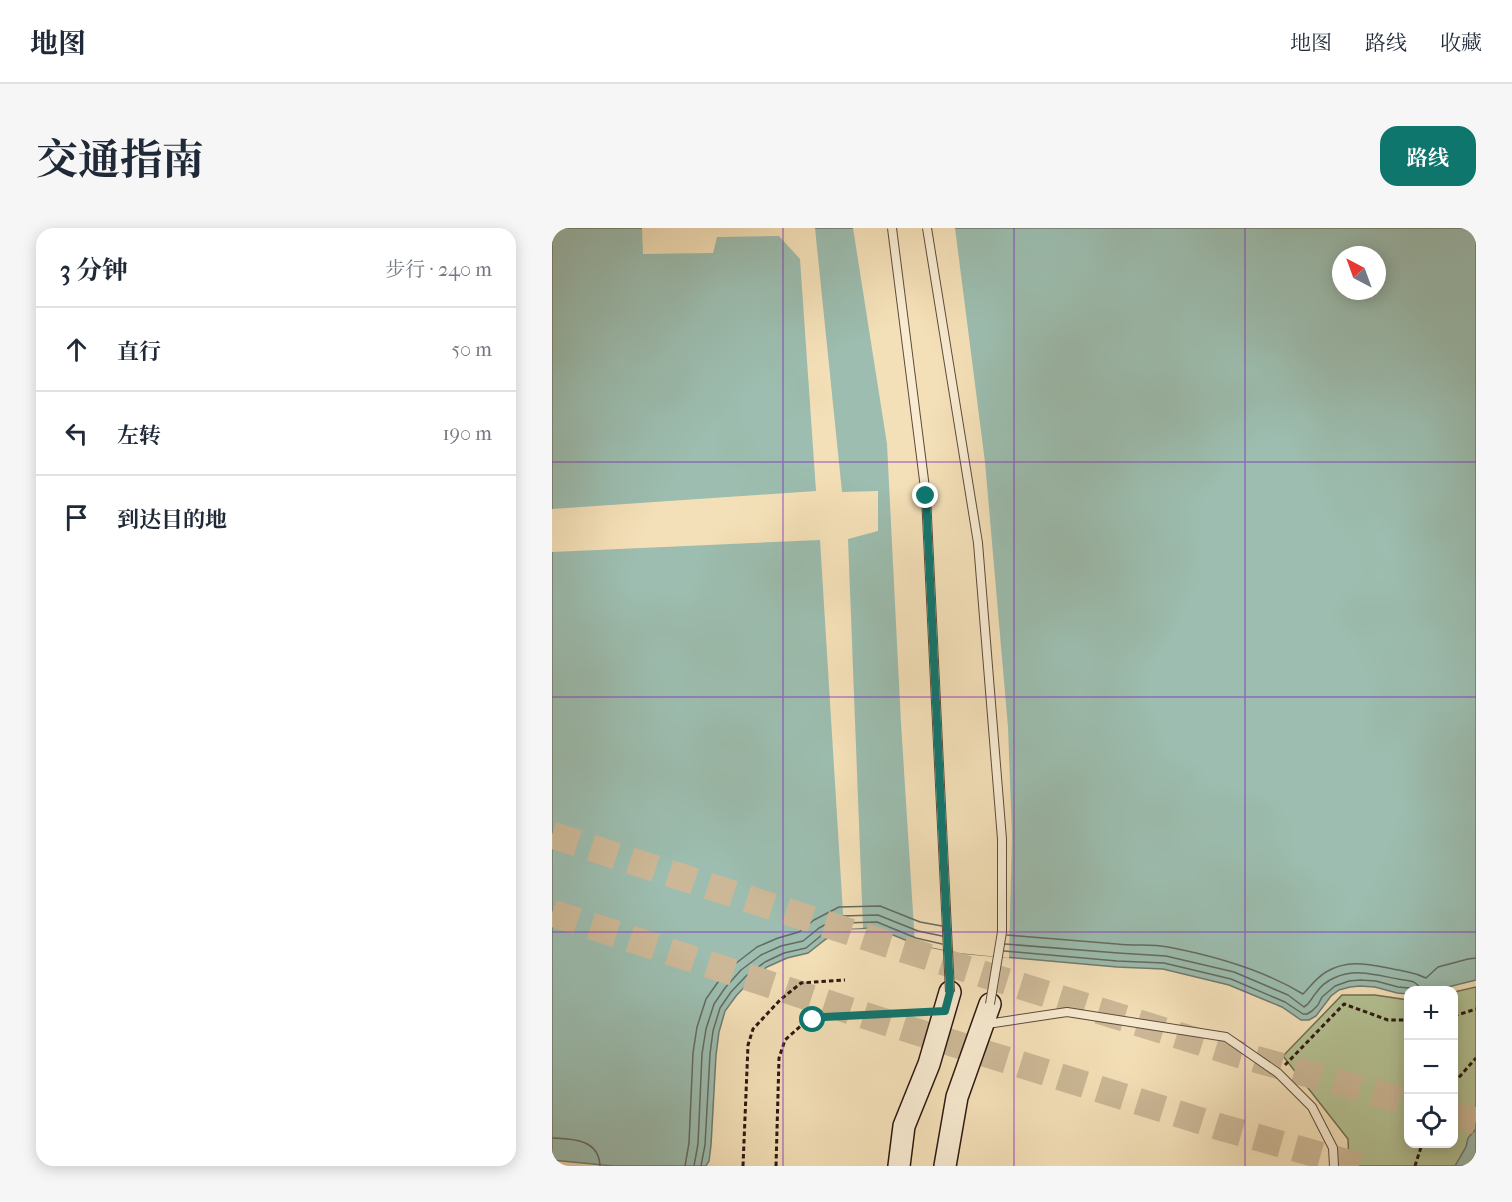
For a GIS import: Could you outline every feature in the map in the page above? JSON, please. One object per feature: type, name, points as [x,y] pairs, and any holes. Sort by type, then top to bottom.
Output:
[{"type":"street","points":[[899,1166],[904,1126],[929,1064],[948,1001]]},
{"type":"street","points":[[945,1166],[957,1097],[990,1004]]},
{"type":"lane","points":[[892,228],[926,496],[948,1001]]},
{"type":"lane","points":[[927,228],[978,543],[1002,838],[1002,932],[990,1004]]},
{"type":"lane","points":[[982,1024],[1067,1012],[1226,1037],[1278,1073],[1312,1107],[1333,1148],[1334,1166]]},
{"type":"path","points":[[743,1166],[748,1045],[753,1029],[780,1000],[801,983],[844,980]]},
{"type":"path","points":[[776,1166],[779,1058],[786,1040],[794,1031],[803,1024],[824,1017],[948,1001]]},
{"type":"path","points":[[1278,1073],[1344,1004],[1388,1020],[1404,1020]]},
{"type":"path","points":[[1458,1015],[1476,1009]]},
{"type":"path","points":[[1458,1078],[1476,1058]]},
{"type":"path","points":[[1415,1166],[1420,1148]]},
{"type":"green space","points":[[1476,987],[1476,1166],[1349,1166],[1348,1139],[1283,1056],[1342,995],[1375,995],[1404,999],[1404,1148],[1458,1148],[1458,991]]},
{"type":"water","points":[[552,228],[1476,228],[1476,980],[1452,986],[1404,986],[1404,994],[1375,987],[1350,987],[1339,990],[1331,996],[1316,1016],[1309,1020],[1301,1020],[1282,1007],[1229,985],[1163,969],[959,953],[915,944],[876,928],[844,929],[808,953],[787,958],[767,967],[751,980],[725,1011],[716,1055],[711,1145],[706,1166],[613,1166],[552,1160]]},
{"type":"water","points":[[1476,1129],[1476,1166],[1455,1166],[1466,1147],[1468,1138]]},
{"type":"pier","points":[[642,228],[815,228],[842,492],[878,491],[878,531],[848,539],[863,928],[844,929],[820,540],[552,552],[552,509],[816,491],[800,259],[779,236],[717,237],[713,253],[643,254]]},
{"type":"pier","points":[[853,228],[955,228],[985,462],[1008,727],[1012,836],[1009,958],[959,953],[915,944],[887,444]]},
{"type":"tunnel","points":[[552,835],[887,944],[1241,1055],[1404,1101]]},
{"type":"tunnel","points":[[552,913],[863,1015],[1220,1127],[1359,1166]]},
{"type":"tunnel","points":[[1458,1116],[1476,1121]]},
{"type":"route","points":[[813,1020],[824,1017],[945,1011],[950,992],[926,496]]}]
